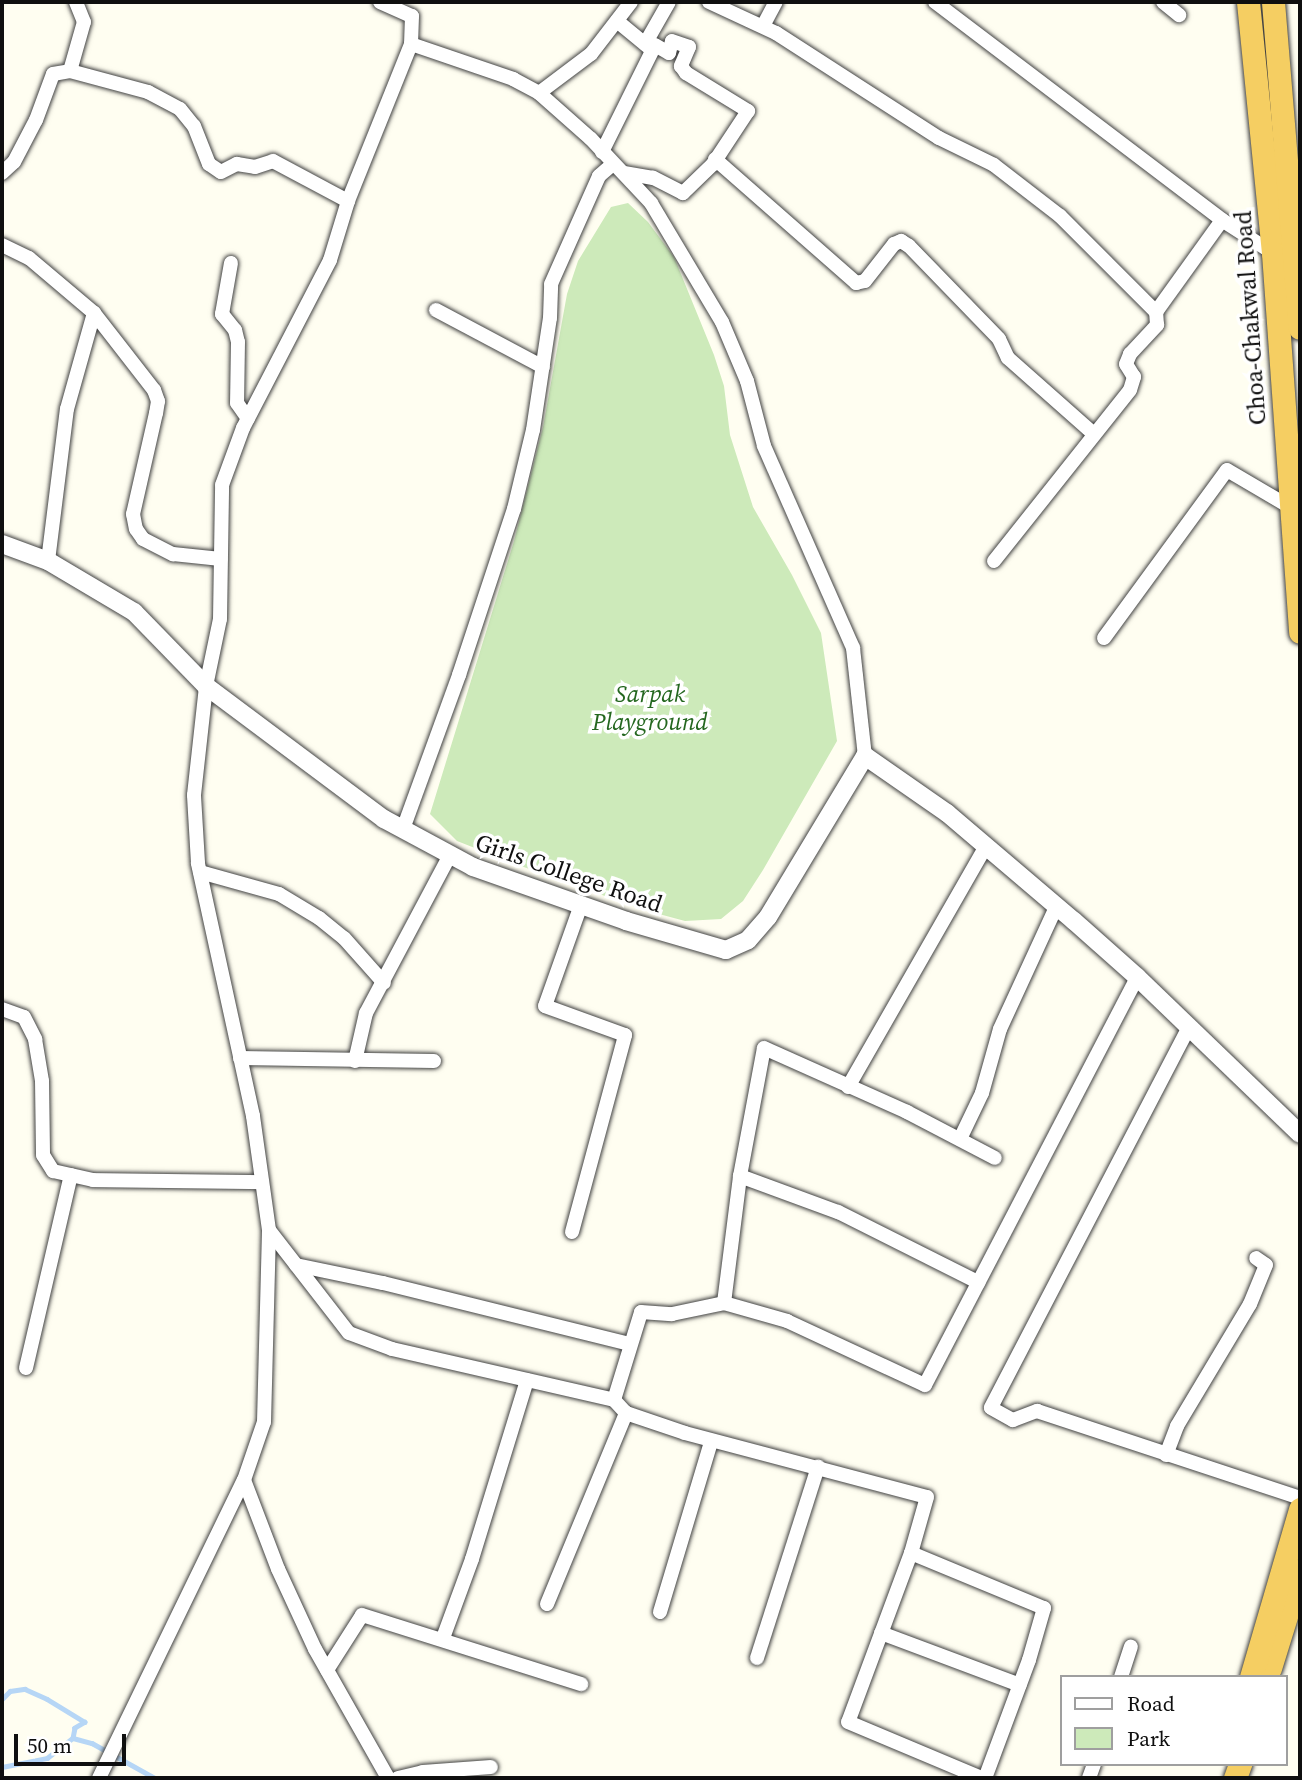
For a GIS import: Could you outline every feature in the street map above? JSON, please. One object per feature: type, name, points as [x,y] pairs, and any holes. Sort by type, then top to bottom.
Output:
[{"type":"highway","name":"Choa-Chakwal Road","points":[[1248,2],[1272,253],[1300,632]]},
{"type":"highway","points":[[1273,2],[1298,270],[1300,328]]},
{"type":"highway","points":[[1252,1675],[1300,1509]]},
{"type":"highway","points":[[1268,1675],[1300,1571]]},
{"type":"street","points":[[69,71],[83,22],[76,2]]},
{"type":"street","points":[[99,1778],[244,1480],[264,1422],[269,1230],[240,1058],[200,872],[194,794],[206,686],[220,619],[222,485],[248,419],[317,289],[344,222],[348,201],[411,44],[412,16],[380,2]]},
{"type":"street","points":[[539,93],[591,54],[631,2]]},
{"type":"street","points":[[602,152],[669,2]]},
{"type":"street","points":[[709,2],[763,26],[939,138],[994,165],[1060,216],[1156,312]]},
{"type":"street","points":[[763,26],[776,2]]},
{"type":"street","points":[[935,2],[1222,220],[1298,270]]},
{"type":"street","points":[[1163,2],[1179,15]]},
{"type":"street","points":[[617,21],[648,47]]},
{"type":"street","points":[[403,829],[459,675],[514,509],[533,430],[543,367],[551,284],[599,176],[619,169],[653,178],[683,193],[715,159],[748,111],[686,73],[681,66],[689,47],[672,41],[669,53],[655,45],[648,47]]},
{"type":"street","points":[[411,44],[513,79],[539,93],[651,203],[722,322],[747,381],[764,446],[853,648],[865,756],[947,813],[1056,906],[1137,977],[1300,1134]]},
{"type":"street","points":[[2,173],[14,162],[36,120],[53,74],[69,71],[148,92],[180,109],[194,126],[209,164],[221,172],[237,164],[255,167],[274,161],[348,201]]},
{"type":"street","points":[[715,159],[856,284],[865,281],[894,244],[901,241],[909,246],[999,339],[1007,358],[1094,435]]},
{"type":"street","points":[[994,561],[1133,384],[1133,377],[1126,364],[1130,354],[1157,325],[1156,312],[1222,220]]},
{"type":"street","points":[[2,245],[29,258],[94,313],[154,390],[158,401],[134,513],[136,529],[143,539],[173,554],[220,559]]},
{"type":"street","points":[[231,263],[222,314],[235,330],[238,342],[237,403],[248,419]]},
{"type":"street","points":[[436,310],[543,367]]},
{"type":"street","points":[[48,561],[67,409],[94,313]]},
{"type":"street","points":[[1104,638],[1227,470],[1290,507]]},
{"type":"street","name":"Girls College Road","points":[[2,544],[48,561],[134,612],[206,686],[384,819],[473,867],[581,905],[726,950],[748,940],[768,917],[865,756]]},
{"type":"street","points":[[848,1087],[986,846]]},
{"type":"street","points":[[355,1061],[366,1013],[450,855]]},
{"type":"street","points":[[200,872],[279,894],[319,918],[344,938],[384,983]]},
{"type":"street","points":[[572,1232],[625,1035],[545,1006],[581,905]]},
{"type":"street","points":[[960,1139],[982,1093],[1000,1029],[1056,906]]},
{"type":"street","points":[[614,1400],[641,1312],[672,1314],[724,1303],[787,1321],[925,1385],[1137,977]]},
{"type":"street","points":[[2,1009],[23,1017],[35,1038],[42,1081],[43,1155],[52,1171],[93,1180],[262,1182]]},
{"type":"street","points":[[1189,1027],[991,1408],[1013,1420],[1037,1411],[1300,1498]]},
{"type":"street","points":[[724,1303],[740,1176],[764,1048],[996,1158]]},
{"type":"street","points":[[240,1058],[434,1061]]},
{"type":"street","points":[[26,1368],[71,1175]]},
{"type":"street","points":[[740,1176],[838,1212],[978,1282]]},
{"type":"street","points":[[269,1230],[349,1333],[392,1349],[614,1400],[626,1413],[711,1442],[818,1467],[927,1497],[911,1553],[848,1722],[983,1778],[1020,1685],[1044,1608],[911,1553]]},
{"type":"street","points":[[1166,1455],[1177,1426],[1250,1304],[1266,1265],[1256,1258]]},
{"type":"street","points":[[296,1265],[630,1344]]},
{"type":"street","points":[[443,1638],[472,1559],[527,1380]]},
{"type":"street","points":[[547,1604],[626,1413]]},
{"type":"street","points":[[660,1612],[711,1442]]},
{"type":"street","points":[[757,1658],[818,1467]]},
{"type":"street","points":[[244,1480],[278,1569],[327,1670],[388,1778]]},
{"type":"street","points":[[327,1670],[362,1615],[443,1638],[581,1684]]},
{"type":"street","points":[[881,1633],[1020,1685]]},
{"type":"street","points":[[1122,1675],[1131,1647]]},
{"type":"street","points":[[398,1778],[423,1772],[491,1766]]},
{"type":"green space","name":"Sarpak Playground","points":[[628,203],[648,222],[674,257],[714,355],[724,386],[730,435],[753,507],[821,633],[837,741],[743,901],[721,919],[685,921],[644,910],[521,866],[457,841],[430,814],[514,541],[543,427],[567,294],[578,261],[611,207]]},
{"type":"waterway","points":[[2,1699],[10,1691],[25,1689],[47,1699],[85,1722],[75,1728],[73,1738],[92,1743],[155,1778]]},
{"type":"waterway","points":[[2,1767],[47,1758],[73,1738]]}]
